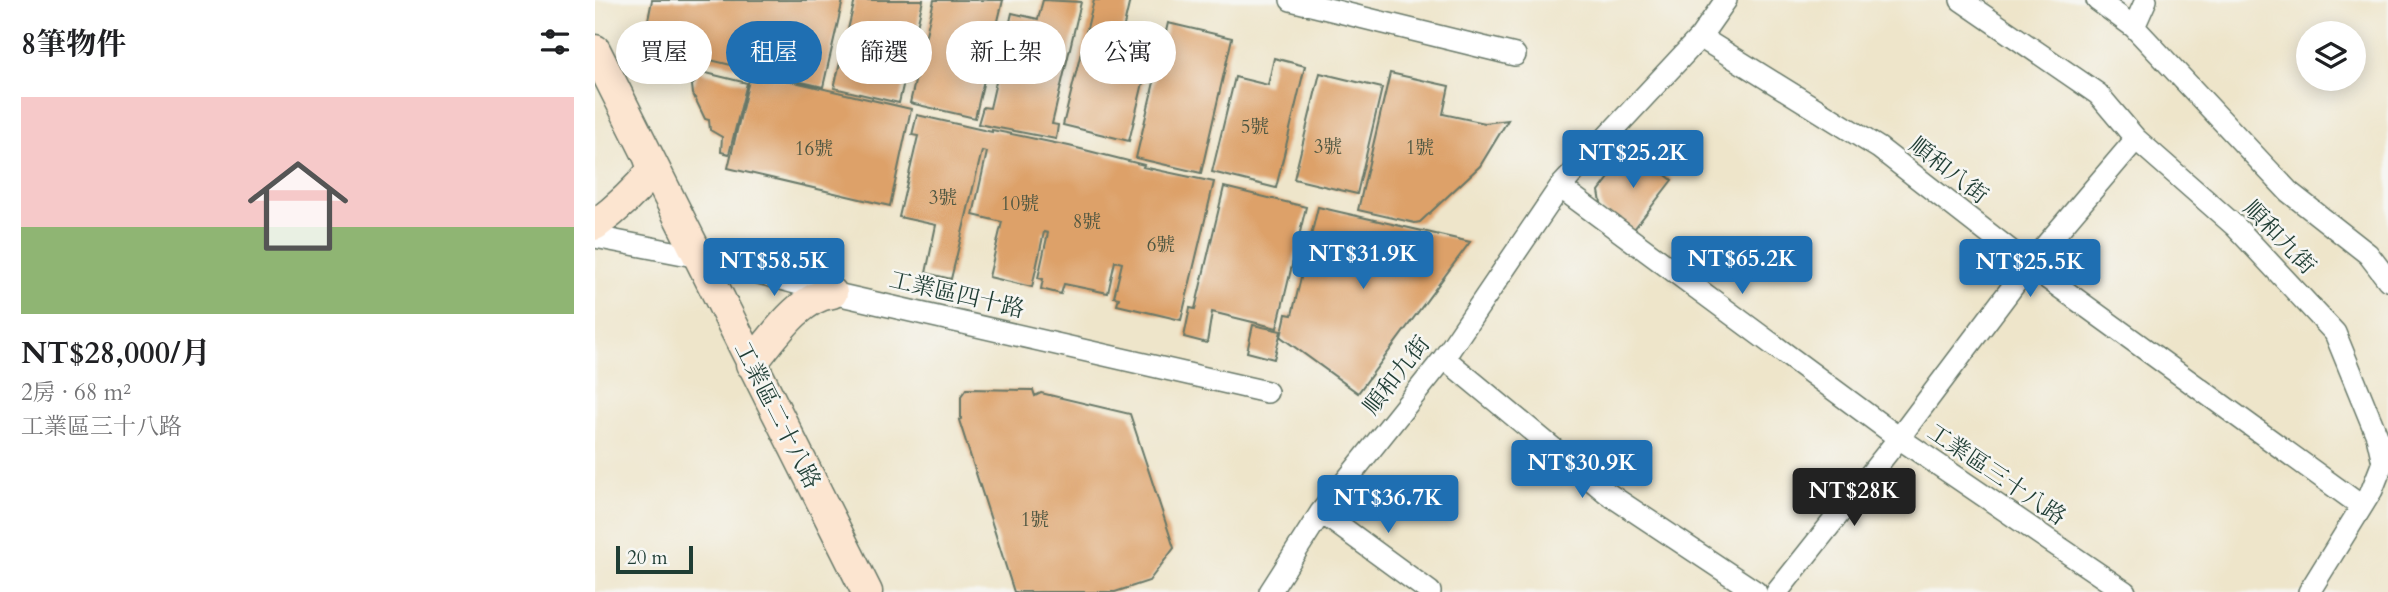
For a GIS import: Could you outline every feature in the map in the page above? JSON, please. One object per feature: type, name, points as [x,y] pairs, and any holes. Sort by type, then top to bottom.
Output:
[{"type":"street","points":[[1291,0],[1515,55]]},
{"type":"street","name":"順和九街","points":[[1270,592],[1321,512],[1444,358],[1560,187],[1700,37],[1726,0]]},
{"type":"street","name":"順和九街","points":[[1961,0],[2098,94],[2136,139],[2235,226],[2335,333],[2377,436],[2383,462],[2372,490],[2360,505],[2309,592]]},
{"type":"street","points":[[2097,0],[2134,27],[2289,192],[2368,254],[2388,280]]},
{"type":"street","points":[[2134,27],[2146,0]]},
{"type":"street","name":"順和八街","points":[[1700,37],[1879,148],[2029,265],[2360,505]]},
{"type":"street","name":"工業區二十八路","points":[[595,50],[867,592]]},
{"type":"street","points":[[1560,187],[1899,438],[2029,265],[2136,139]]},
{"type":"street","points":[[595,225],[627,201],[653,170],[649,158]]},
{"type":"street","name":"工業區四十路","points":[[595,237],[700,258],[832,293],[1267,392]]},
{"type":"street","points":[[751,364],[803,304],[821,294],[832,293]]},
{"type":"street","points":[[1444,358],[1607,493],[1756,592]]},
{"type":"street","name":"工業區三十八路","points":[[1777,592],[1899,438],[2125,592]]},
{"type":"street","points":[[1321,512],[1430,592]]},
{"type":"building","points":[[652,0],[843,0],[836,21],[823,87],[810,84],[822,84],[822,21],[726,21],[726,64],[712,60],[712,21],[648,21]]},
{"type":"building","points":[[855,0],[923,0],[918,21],[850,21]]},
{"type":"building","points":[[934,0],[1003,0],[998,21],[946,21],[946,84],[983,84],[975,118],[910,103],[914,84],[932,84],[932,21],[929,21]]},
{"type":"building","points":[[1043,0],[1081,2],[1066,65],[1066,21],[1010,21],[1012,13],[1038,19]]},
{"type":"building","points":[[1094,0],[1130,0],[1125,21],[1089,21]]},
{"type":"building","points":[[1176,25],[1232,38],[1201,173],[1136,158],[1154,84],[1176,84]]},
{"type":"building","points":[[1080,56],[1080,84],[1143,84],[1129,141],[1063,125]]},
{"type":"building","points":[[1274,58],[1305,66],[1276,188],[1212,172],[1235,77],[1268,85]]},
{"type":"building","points":[[1320,73],[1382,88],[1357,194],[1294,179]]},
{"type":"building","points":[[1390,73],[1449,86],[1443,114],[1485,123],[1508,120],[1480,166],[1420,222],[1415,223],[1358,210]]},
{"type":"building","points":[[712,74],[726,78],[726,84],[747,84],[729,154],[721,152],[722,137],[710,130],[709,120],[705,119],[693,94],[692,85],[712,84]]},
{"type":"building","points":[[836,80],[836,84],[903,84],[899,103],[834,88]]},
{"type":"building","points":[[748,84],[803,84],[911,109],[890,206],[728,168]]},
{"type":"building","points":[[996,84],[1062,84],[1052,124],[1058,125],[1056,139],[978,124],[983,107],[990,108]]},
{"type":"building","points":[[917,115],[1069,146],[1144,165],[1143,167],[1214,182],[1181,320],[1117,305],[1119,298],[1114,297],[1122,263],[1115,261],[1108,293],[1064,284],[1061,294],[1041,289],[1043,279],[1038,278],[1048,233],[1044,232],[1032,287],[989,277],[1002,222],[973,215],[987,152],[982,151],[951,279],[926,273],[936,225],[899,217],[918,136],[912,135]]},
{"type":"building","points":[[1632,148],[1672,180],[1631,233],[1602,209],[1599,191]]},
{"type":"building","points":[[1224,187],[1306,207],[1277,328],[1212,312],[1207,343],[1184,337],[1190,308],[1195,309]]},
{"type":"building","points":[[1318,207],[1470,242],[1358,393],[1281,337],[1286,314],[1292,315]]},
{"type":"building","points":[[1253,325],[1281,331],[1274,359],[1247,352]]},
{"type":"building","points":[[966,389],[1033,390],[1035,396],[1041,393],[1130,414],[1174,548],[1149,581],[1115,592],[1014,592],[959,420],[961,396]]}]
